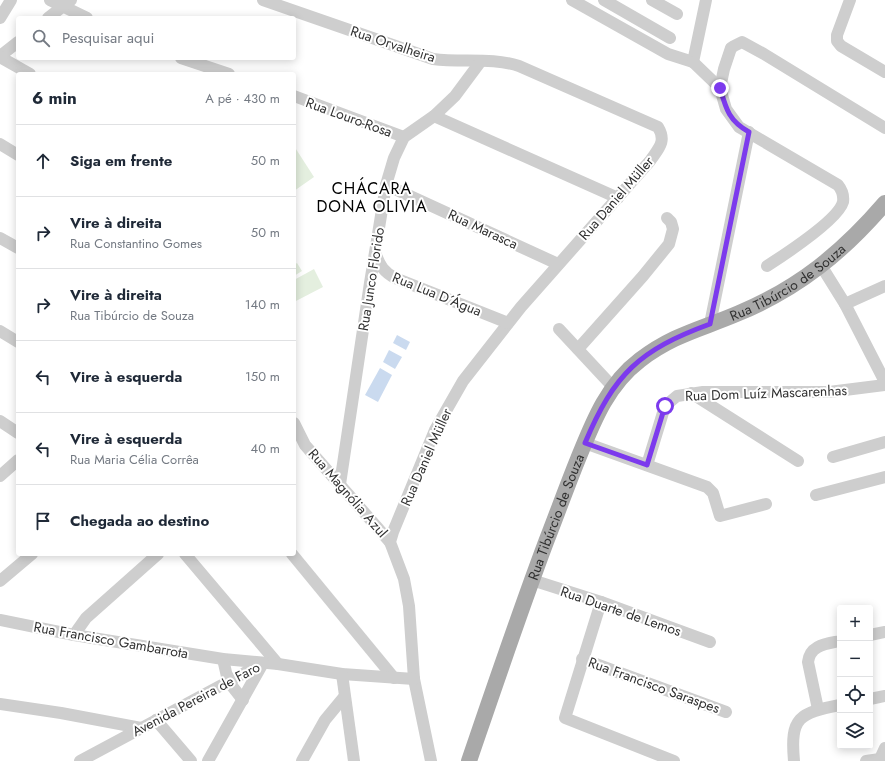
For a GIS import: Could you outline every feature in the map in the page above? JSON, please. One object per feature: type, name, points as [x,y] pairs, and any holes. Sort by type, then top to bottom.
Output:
[{"type":"main road","name":"Rua Tibúrcio de Souza","points":[[469,761],[532,580],[598,412],[613,387],[626,372],[662,344],[678,335],[740,313],[784,291],[822,267],[885,203]]},
{"type":"street","points":[[0,18],[11,0]]},
{"type":"street","points":[[50,0],[67,4],[84,16]]},
{"type":"street","name":"Rua Orvalheira","points":[[263,0],[433,58],[449,61],[505,61],[658,127]]},
{"type":"street","points":[[572,0],[668,54],[692,62],[720,88]]},
{"type":"street","points":[[604,0],[670,38]]},
{"type":"street","points":[[652,0],[677,14]]},
{"type":"street","points":[[692,62],[706,0]]},
{"type":"street","points":[[850,0],[837,35],[837,41],[841,46],[885,72]]},
{"type":"street","points":[[51,16],[67,4]]},
{"type":"street","points":[[767,266],[803,242],[827,221],[841,207],[844,196],[838,185],[739,127],[726,109],[720,88],[731,48],[742,42],[885,128]]},
{"type":"street","points":[[16,44],[0,57],[26,72]]},
{"type":"street","points":[[187,60],[223,72]]},
{"type":"street","name":"Rua Junco Florido","points":[[340,484],[386,185],[394,158],[404,137],[434,116],[459,92],[481,61]]},
{"type":"street","name":"Rua Louro-Rosa","points":[[296,97],[404,137]]},
{"type":"street","points":[[434,116],[618,198]]},
{"type":"street","name":"Rua Daniel Müller","points":[[390,542],[420,463],[446,407],[463,380],[508,323],[558,264],[650,162],[662,145],[663,137],[658,127]]},
{"type":"street","points":[[710,324],[749,132]]},
{"type":"street","points":[[0,144],[16,154]]},
{"type":"street","name":"Rua Marasca","points":[[386,185],[558,264]]},
{"type":"street","points":[[578,349],[643,276],[669,244],[673,228],[671,222],[667,218]]},
{"type":"street","points":[[0,238],[16,247]]},
{"type":"street","name":"Rua Lua D´Água","points":[[376,254],[381,267],[386,273],[395,278],[508,323]]},
{"type":"street","points":[[822,267],[845,304],[885,383]]},
{"type":"street","points":[[845,304],[885,286]]},
{"type":"street","points":[[559,329],[613,387]]},
{"type":"street","points":[[0,331],[16,341]]},
{"type":"street","name":"Rua Dom Luíz Mascarenhas","points":[[647,465],[665,406],[677,396],[691,393],[763,391],[829,392],[885,383]]},
{"type":"street","points":[[691,393],[798,461]]},
{"type":"street","points":[[0,421],[16,432]]},
{"type":"street","name":"Rua Magnólia Azul","points":[[296,427],[305,445],[390,542]]},
{"type":"street","points":[[296,435],[305,445]]},
{"type":"street","points":[[833,457],[885,442]]},
{"type":"street","points":[[585,443],[710,489],[713,493],[720,516],[766,504]]},
{"type":"street","points":[[0,476],[16,462]]},
{"type":"street","points":[[816,495],[885,477]]},
{"type":"street","points":[[390,542],[404,579],[409,606],[414,678],[431,761]]},
{"type":"street","points":[[0,582],[30,556]]},
{"type":"street","points":[[74,635],[86,618],[156,556]]},
{"type":"street","points":[[187,556],[278,664]]},
{"type":"street","points":[[294,556],[394,678]]},
{"type":"street","name":"Rua Duarte de Lemos","points":[[532,580],[601,602],[710,642]]},
{"type":"street","points":[[601,602],[564,714],[565,719],[674,761]]},
{"type":"street","name":"Rua Francisco Gambarrota","points":[[0,620],[74,635],[223,659],[263,663]]},
{"type":"street","points":[[873,634],[885,632]]},
{"type":"street","points":[[818,709],[808,662],[809,656],[816,648],[837,642]]},
{"type":"street","points":[[223,659],[228,681],[242,700]]},
{"type":"street","name":"Rua Francisco Saraspes","points":[[582,659],[726,712]]},
{"type":"street","points":[[208,761],[263,663]]},
{"type":"street","name":"Avenida Pereira de Faro","points":[[83,760],[263,663],[342,674],[414,678]]},
{"type":"street","points":[[342,674],[354,761]]},
{"type":"street","points":[[873,698],[885,696]]},
{"type":"street","points":[[302,761],[325,720],[344,697]]},
{"type":"street","points":[[0,704],[61,713],[141,728]]},
{"type":"street","points":[[794,761],[792,741],[797,722],[803,716],[818,709],[837,706]]},
{"type":"street","points":[[156,720],[191,761]]},
{"type":"street","points":[[866,761],[881,756]]},
{"type":"green space","points":[[296,149],[314,177],[296,190]]},
{"type":"green space","points":[[296,264],[302,271],[296,275]]},
{"type":"green space","points":[[314,269],[323,287],[296,301],[296,279]]},
{"type":"water","points":[[397,335],[410,342],[406,350],[393,343]]},
{"type":"water","points":[[389,350],[402,357],[395,369],[383,362]]},
{"type":"water","points":[[380,368],[392,375],[378,402],[365,395]]},
{"type":"district","name":"CHÁCARA DONA OLIVIA","points":[[372,197]]},
{"type":"route","points":[[665,406],[647,465],[585,443],[598,412],[613,387],[626,372],[639,360],[662,344],[678,335],[710,324],[749,132],[739,127],[733,120],[726,109],[720,88]]}]
